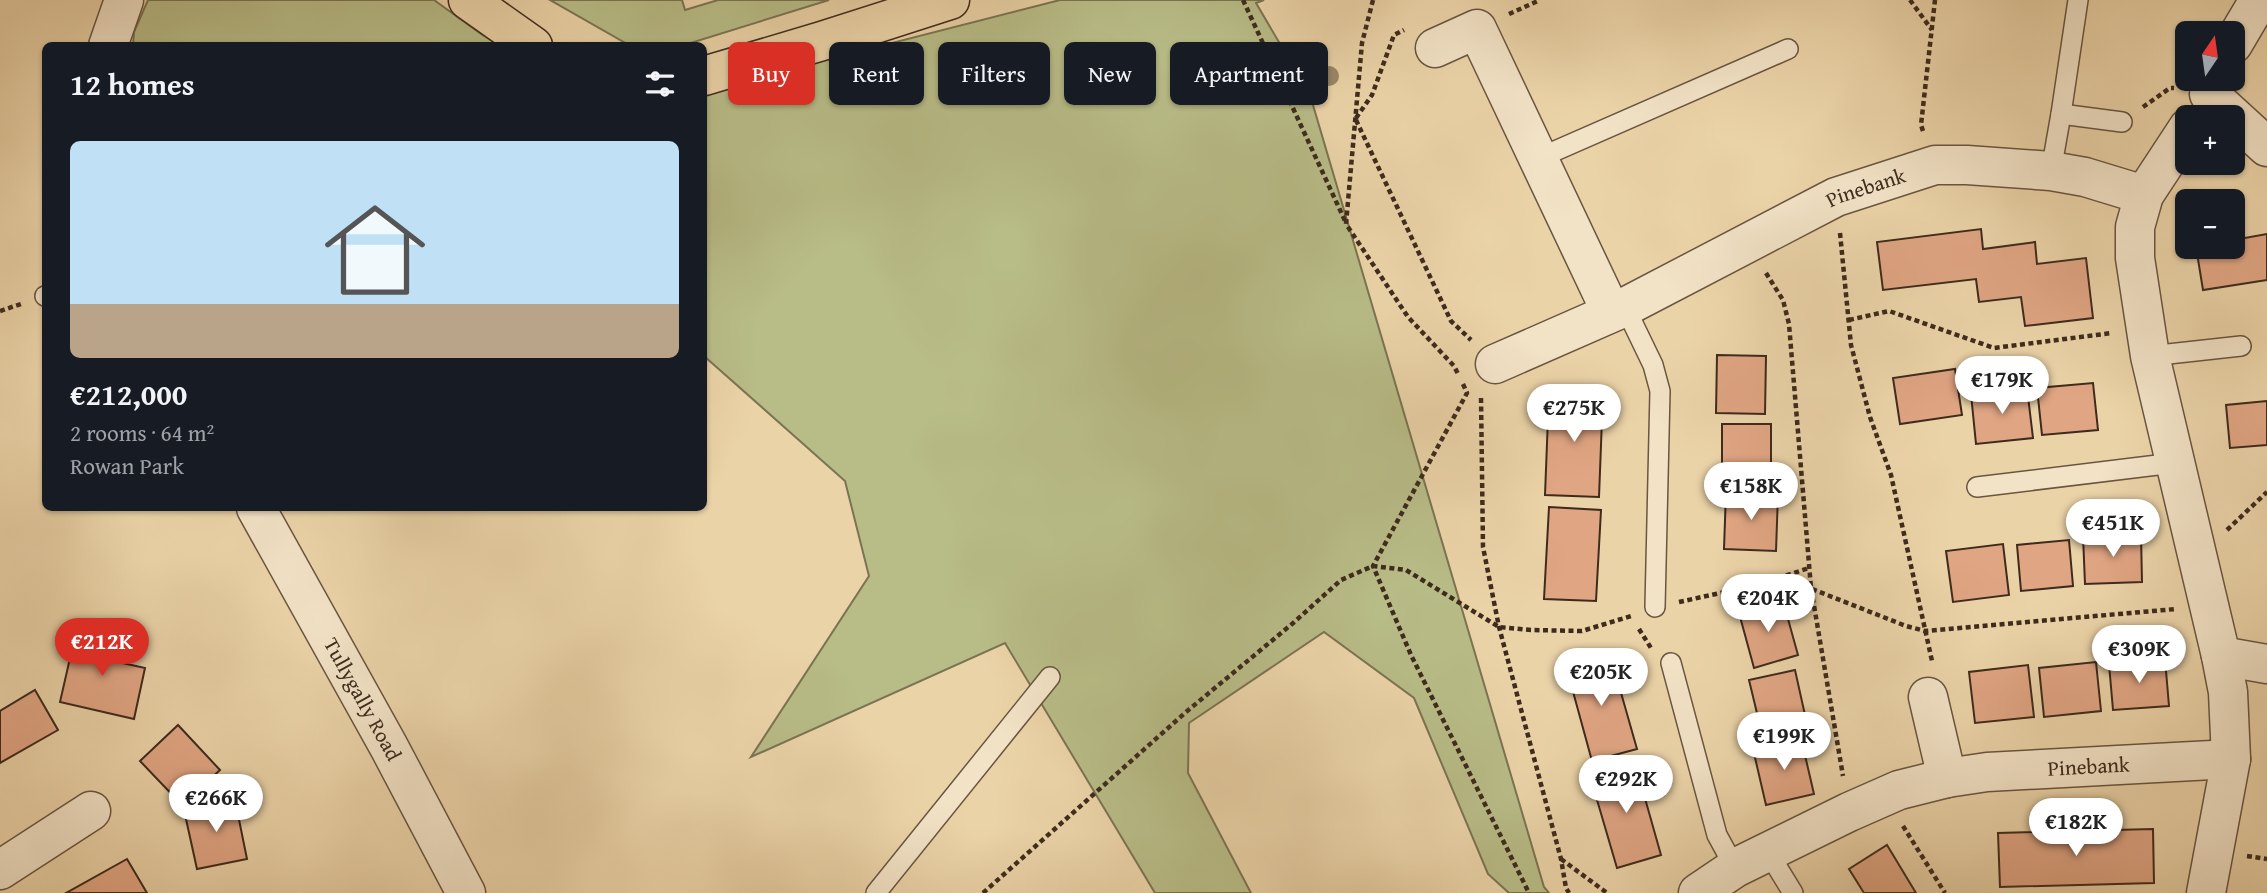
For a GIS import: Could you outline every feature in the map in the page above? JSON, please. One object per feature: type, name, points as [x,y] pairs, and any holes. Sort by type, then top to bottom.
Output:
[{"type":"highway","points":[[468,0],[527,42]]},
{"type":"highway","points":[[707,75],[809,46],[950,0]]},
{"type":"street","points":[[106,0],[107,42]]},
{"type":"street","points":[[108,42],[124,0]]},
{"type":"street","points":[[2245,24],[2259,0]]},
{"type":"street","points":[[1435,48],[1477,29],[1539,158],[1618,309]]},
{"type":"street","points":[[2207,97],[2267,147]]},
{"type":"street","points":[[2175,148],[2144,195],[2135,227],[2135,258],[2147,342],[2228,692],[2231,759],[2206,893]]},
{"type":"street","name":"Pinebank","points":[[1488,377],[1836,197],[1936,165],[2051,171],[2085,177],[2144,195]]},
{"type":"street","name":"Tullygally Road","points":[[258,511],[466,893]]},
{"type":"street","points":[[2221,656],[2267,664]]},
{"type":"street","points":[[1928,697],[1947,778]]},
{"type":"street","name":"Pinebank","points":[[1698,893],[1752,860],[1899,790],[1986,772],[2231,759]]},
{"type":"street","points":[[0,870],[91,811]]},
{"type":"lane","points":[[2051,171],[2078,0]]},
{"type":"lane","points":[[1539,158],[1788,49]]},
{"type":"lane","points":[[2061,114],[2122,122]]},
{"type":"lane","points":[[1618,309],[1653,365],[1660,391],[1656,607]]},
{"type":"lane","points":[[2147,342],[2241,346]]},
{"type":"lane","points":[[1977,487],[2174,463]]},
{"type":"lane","points":[[1671,663],[1717,835],[1793,893]]},
{"type":"lane","points":[[876,893],[1050,677]]},
{"type":"path","points":[[1243,0],[1346,224],[1408,317],[1454,366],[1467,393],[1373,566]]},
{"type":"path","points":[[1346,224],[1362,43],[1373,0]]},
{"type":"path","points":[[1910,0],[1933,31]]},
{"type":"path","points":[[1935,0],[1921,125],[1936,165]]},
{"type":"path","points":[[1356,119],[1451,321],[1488,377],[1483,547],[1499,627],[1569,893]]},
{"type":"path","points":[[1836,197],[1851,345],[1867,405],[1891,475],[1933,664],[1928,697]]},
{"type":"path","points":[[1748,243],[1783,299],[1789,324],[1811,588],[1849,812]]},
{"type":"path","points":[[1849,320],[1889,311],[1994,348],[2147,342]]},
{"type":"path","points":[[2195,550],[2213,544],[2267,492]]},
{"type":"path","points":[[1373,566],[1411,654],[1529,893]]},
{"type":"path","points":[[983,893],[1186,712],[1341,580],[1373,566],[1406,570],[1499,627],[1582,631],[1656,607],[1757,585],[1809,568]]},
{"type":"path","points":[[1811,588],[1925,631],[2208,606]]},
{"type":"path","points":[[1632,616],[1653,650],[1671,663]]},
{"type":"path","points":[[1884,796],[1945,893]]},
{"type":"path","points":[[1561,859],[1607,893]]},
{"type":"green space","points":[[148,0],[434,0],[494,42],[133,42],[134,32]]},
{"type":"green space","points":[[550,0],[682,0],[685,10],[718,0],[829,0],[694,42],[624,42]]},
{"type":"green space","points":[[1060,0],[1264,0],[1256,3],[1279,42],[1170,42],[1170,105],[1313,105],[1544,887],[1549,893],[1509,893],[1488,874],[1414,698],[1324,632],[1189,723],[1188,773],[1251,893],[1155,893],[1005,643],[751,757],[869,576],[845,481],[707,359],[707,90],[728,85],[728,105],[815,105],[815,63],[829,59],[829,105],[924,105],[924,42],[896,42]]},
{"type":"building","points":[[1981,229],[1983,249],[2035,242],[2037,264],[2086,258],[2093,318],[2025,326],[2021,297],[1979,302],[1976,279],[1883,290],[1877,242]]},
{"type":"building","points":[[2267,234],[2267,280],[2203,290],[2198,259],[2245,259],[2245,238]]},
{"type":"building","points":[[1717,355],[1766,356],[1765,414],[1716,413]]},
{"type":"building","points":[[1955,369],[1962,415],[1900,424],[1893,378]]},
{"type":"building","points":[[2093,383],[2098,430],[2042,435],[2037,388]]},
{"type":"building","points":[[2027,388],[2033,438],[1976,444],[1971,394]]},
{"type":"building","points":[[1549,391],[1603,393],[1599,497],[1545,495]]},
{"type":"building","points":[[2267,401],[2267,445],[2230,448],[2226,405]]},
{"type":"building","points":[[1722,424],[1771,424],[1771,479],[1722,479]]},
{"type":"building","points":[[1726,492],[1778,494],[1776,551],[1724,549]]},
{"type":"building","points":[[1549,507],[1601,510],[1596,601],[1544,599]]},
{"type":"building","points":[[2141,535],[2142,582],[2085,584],[2083,536]]},
{"type":"building","points":[[2069,540],[2073,586],[2021,591],[2017,545]]},
{"type":"building","points":[[2003,544],[2009,595],[1953,602],[1946,551]]},
{"type":"building","points":[[1783,601],[1798,655],[1754,668],[1739,613]]},
{"type":"building","points":[[92,627],[115,632],[109,660],[145,668],[134,719],[60,702],[73,645],[87,648]]},
{"type":"building","points":[[1610,654],[1637,749],[1592,761],[1566,666]]},
{"type":"building","points":[[2165,659],[2169,706],[2113,710],[2109,664]]},
{"type":"building","points":[[2096,662],[2101,711],[2044,717],[2039,668]]},
{"type":"building","points":[[2028,665],[2034,717],[1975,723],[1969,672]]},
{"type":"building","points":[[1795,670],[1807,724],[1762,734],[1749,680]]},
{"type":"building","points":[[35,690],[58,730],[0,763],[0,711]]},
{"type":"building","points":[[178,725],[220,770],[182,805],[140,761]]},
{"type":"building","points":[[1801,738],[1814,794],[1766,805],[1753,749]]},
{"type":"building","points":[[1635,763],[1661,855],[1617,868],[1590,776]]},
{"type":"building","points":[[235,800],[247,859],[197,869],[184,810]]},
{"type":"building","points":[[2153,829],[2154,883],[2000,887],[1998,833]]},
{"type":"building","points":[[1887,845],[1916,893],[1864,893],[1849,869]]},
{"type":"building","points":[[127,859],[147,893],[66,893]]}]
